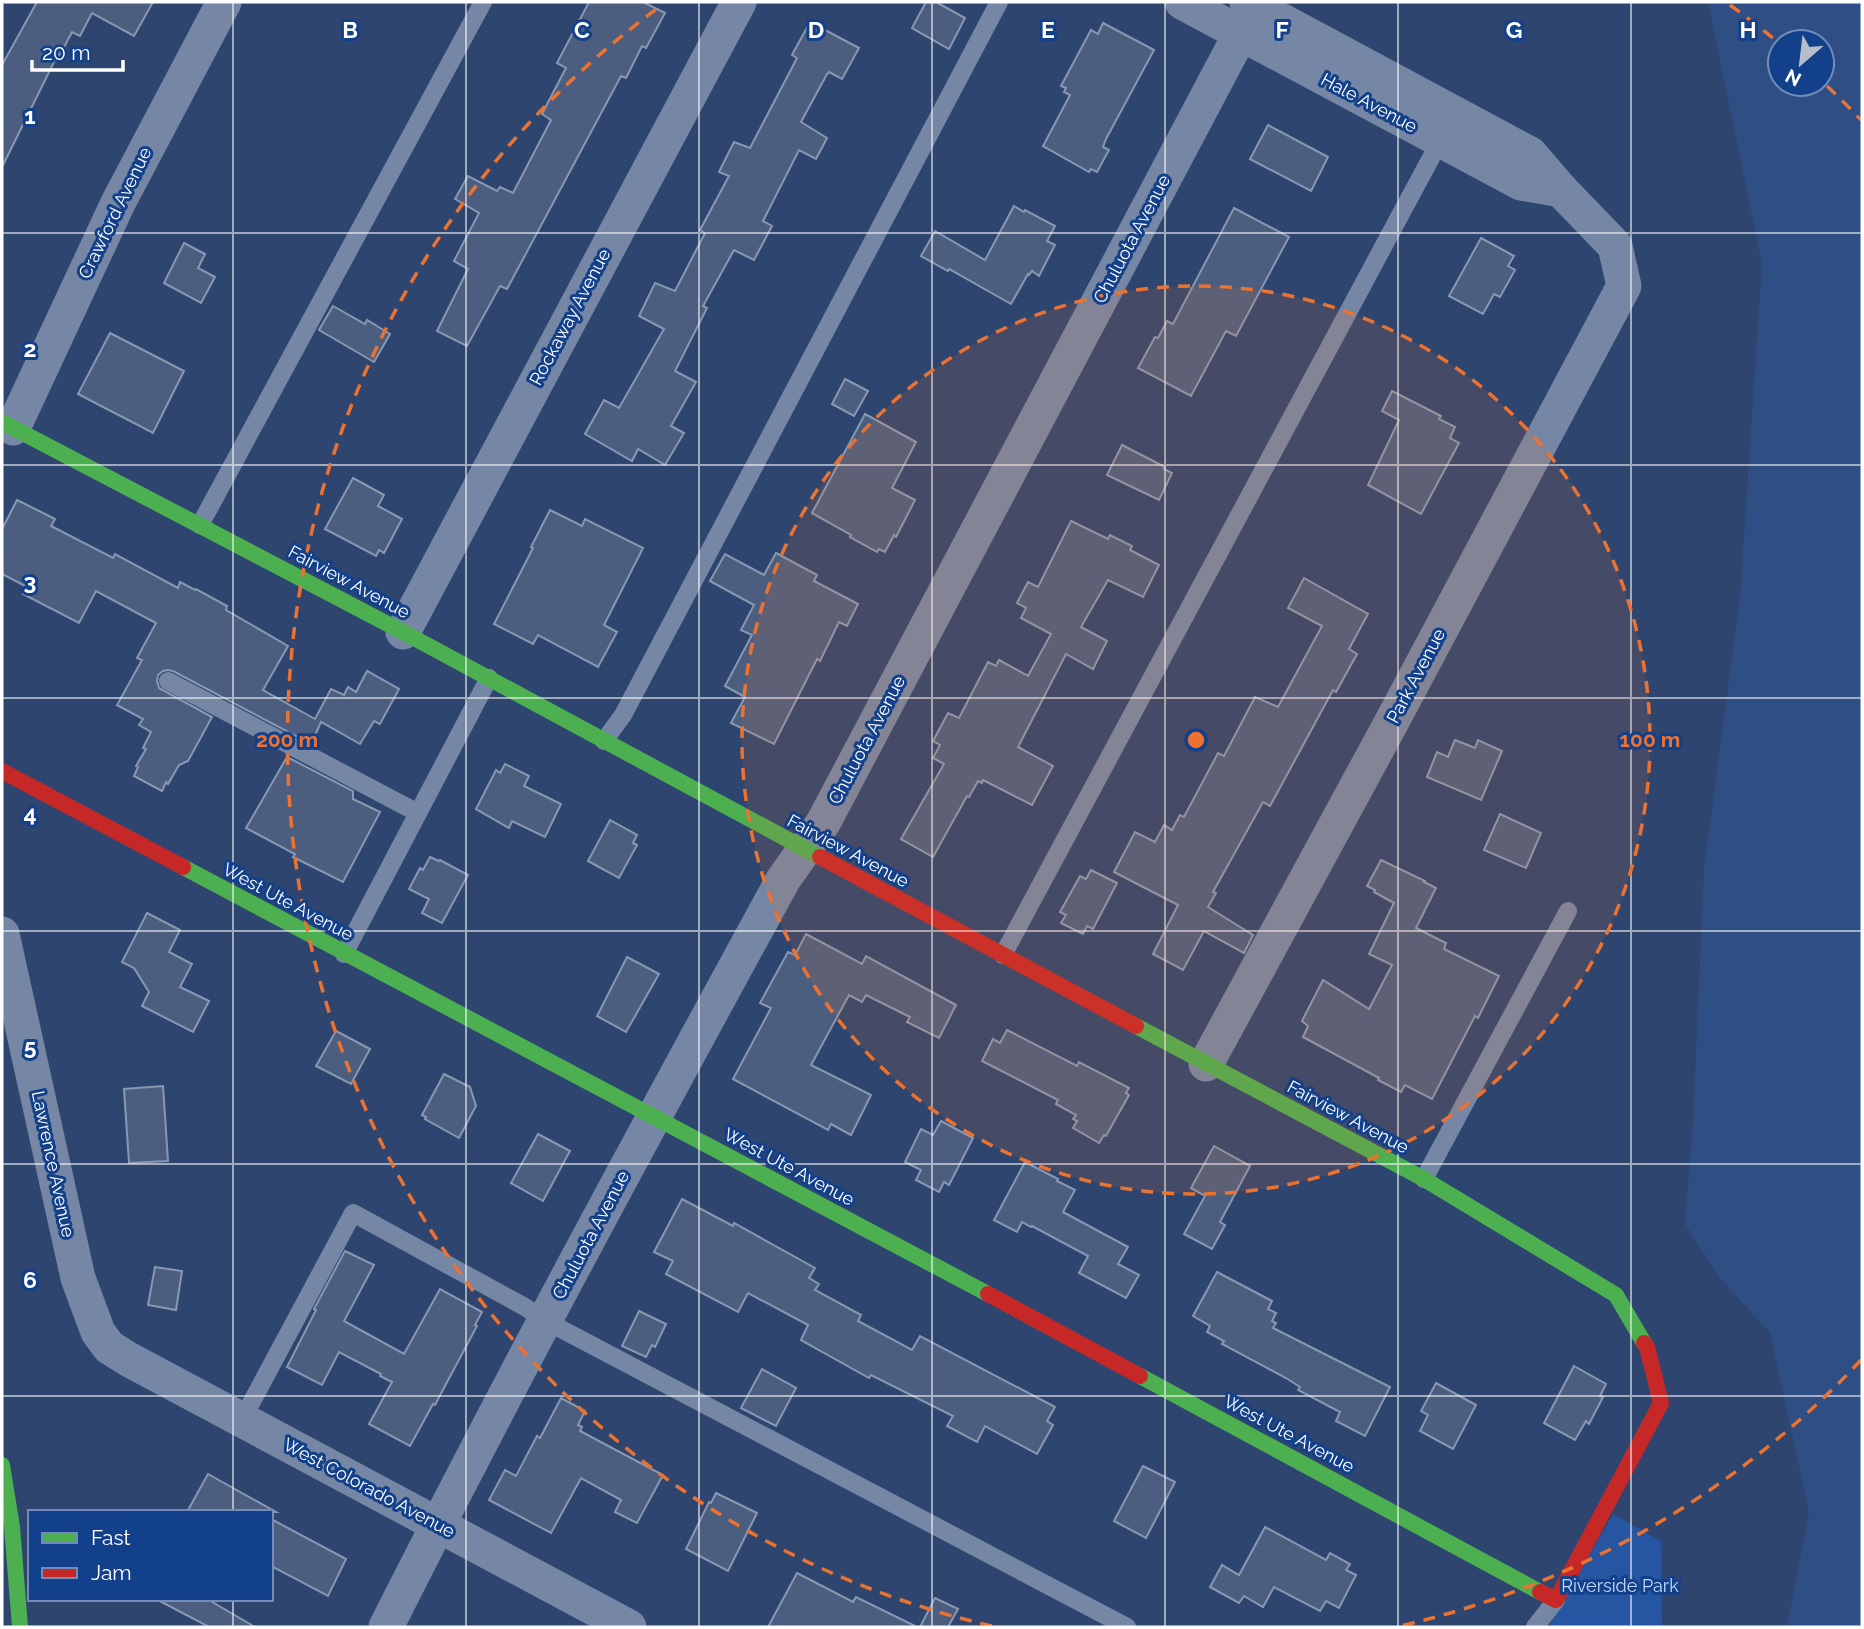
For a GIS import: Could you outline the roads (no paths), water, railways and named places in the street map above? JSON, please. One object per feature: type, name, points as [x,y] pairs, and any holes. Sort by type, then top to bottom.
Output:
[{"type":"street","name":"Crawford Avenue","points":[[7,425],[118,203],[224,2]]},
{"type":"street","name":"Rockaway Avenue","points":[[403,632],[739,2]]},
{"type":"street","name":"Hale Avenue","points":[[1182,2],[1244,18],[1530,154],[1615,246],[1624,286]]},
{"type":"street","name":"Hale Avenue","points":[[1244,18],[1440,141],[1521,183],[1561,190]]},
{"type":"street","name":"Chuluota Avenue","points":[[386,1627],[544,1320],[653,1118],[783,880],[823,823],[1244,18]]},
{"type":"street","name":"Park Avenue","points":[[1206,1064],[1624,286]]},
{"type":"street","name":"Fairview Avenue","points":[[7,425],[403,632],[1424,1179],[1616,1294],[1647,1347],[1661,1403],[1556,1600]]},
{"type":"street","name":"West Ute Avenue","points":[[2,771],[863,1227],[1556,1600]]},
{"type":"street","name":"Lawrence Avenue","points":[[2,934],[78,1278],[98,1332],[109,1347]]},
{"type":"street","name":"West Colorado Avenue","points":[[109,1347],[629,1627]]},
{"type":"street","points":[[2,1465],[30,1627]]},
{"type":"street","points":[[12,1527],[20,1627]]},
{"type":"lane","points":[[200,526],[483,2]]},
{"type":"lane","points":[[604,741],[623,715],[999,2]]},
{"type":"lane","points":[[1003,955],[1440,141]]},
{"type":"lane","points":[[344,954],[489,678]]},
{"type":"lane","points":[[168,681],[418,813]]},
{"type":"lane","points":[[1424,1179],[1568,911]]},
{"type":"lane","points":[[243,1420],[353,1213],[544,1320],[1127,1627]]},
{"type":"lane","points":[[1535,1627],[1556,1600]]},
{"type":"park label","name":"Riverside Park","points":[[1620,1586]]}]
